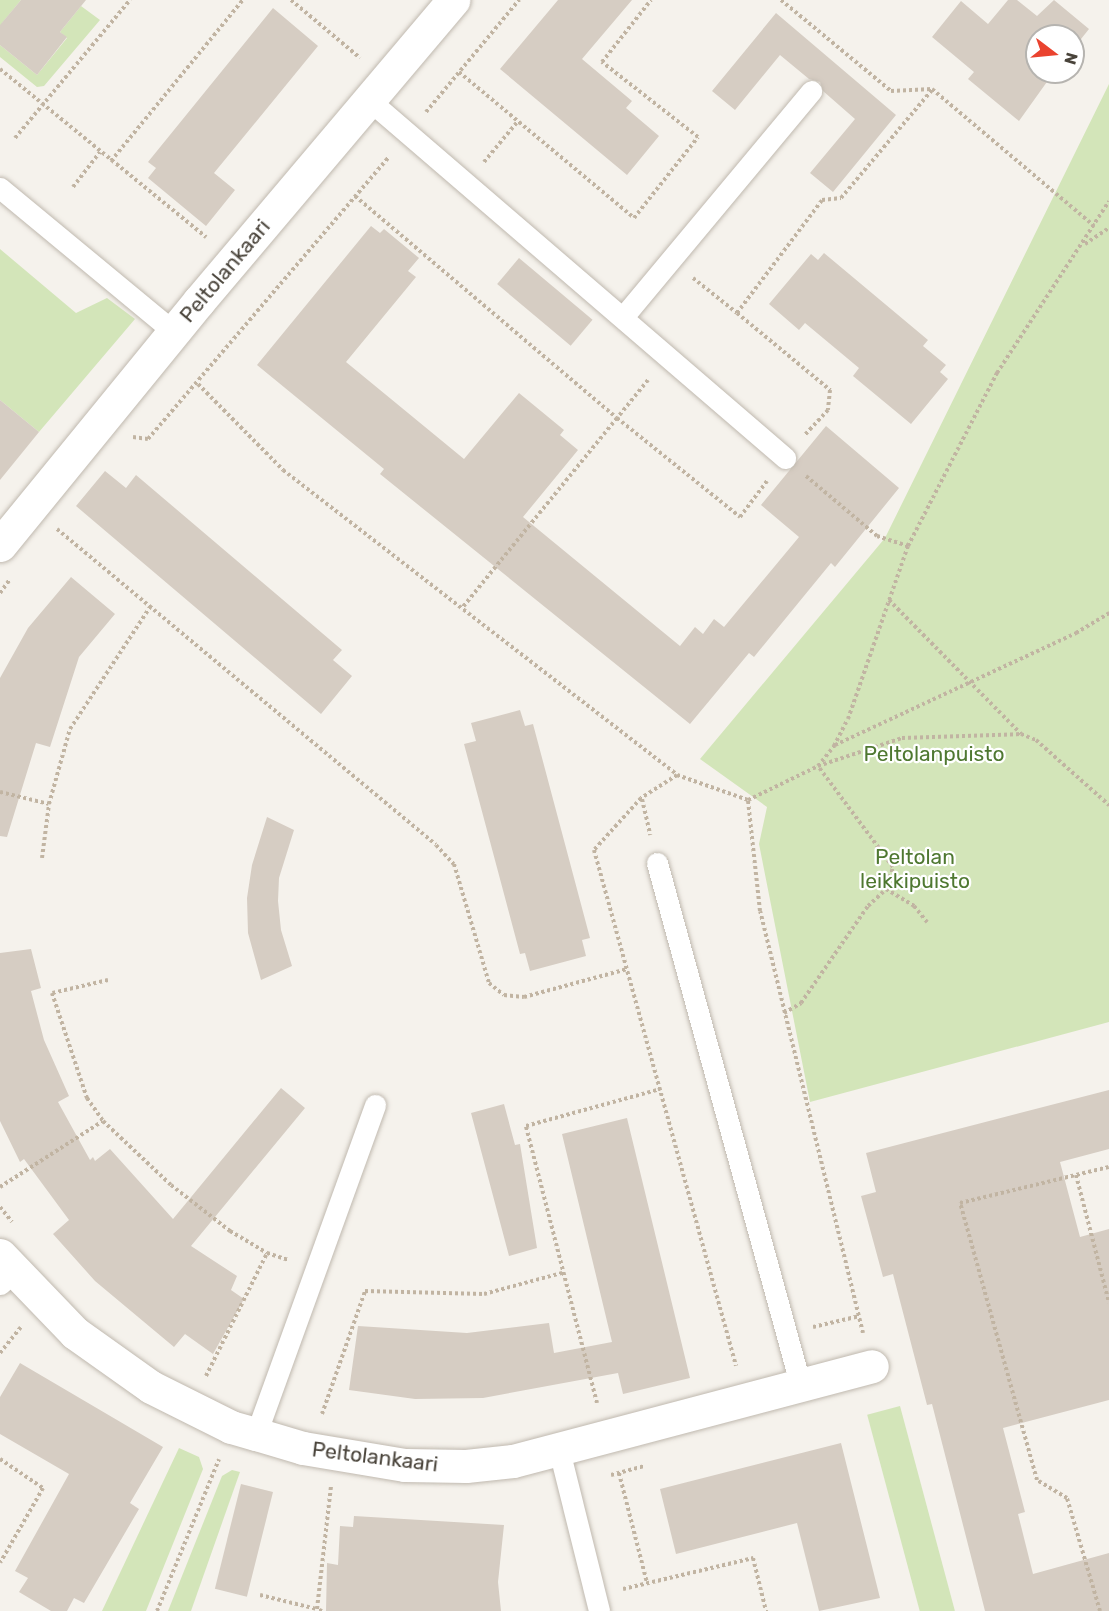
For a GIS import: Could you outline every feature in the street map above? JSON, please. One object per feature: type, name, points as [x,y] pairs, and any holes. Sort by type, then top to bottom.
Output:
[{"type":"street","name":"Peltolankaari","points":[[0,545],[174,332],[453,0]]},
{"type":"street","name":"Peltolankaari","points":[[5,1271],[75,1333],[151,1387],[244,1430],[303,1448],[405,1465],[466,1466],[559,1450],[801,1387],[872,1366]]},
{"type":"lane","points":[[624,317],[811,91]]},
{"type":"lane","points":[[369,100],[624,317],[784,458]]},
{"type":"lane","points":[[0,188],[174,332]]},
{"type":"lane","points":[[657,863],[801,1387]]},
{"type":"lane","points":[[244,1430],[316,1269],[375,1105]]},
{"type":"lane","points":[[559,1450],[597,1603]]},
{"type":"path","points":[[15,138],[130,0]]},
{"type":"path","points":[[111,160],[243,0]]},
{"type":"path","points":[[291,0],[368,64]]},
{"type":"path","points":[[124,435],[148,439],[198,384],[519,0]]},
{"type":"path","points":[[459,72],[634,218],[698,137],[602,62],[651,0]]},
{"type":"path","points":[[781,0],[891,91],[932,89],[1094,226]]},
{"type":"path","points":[[0,69],[211,241]]},
{"type":"path","points":[[737,313],[822,200],[841,198],[932,89]]},
{"type":"path","points":[[466,184],[518,121]]},
{"type":"path","points":[[73,187],[100,152]]},
{"type":"path","points":[[355,196],[616,418],[740,517],[784,458],[828,410],[830,390],[671,260]]},
{"type":"path","points":[[818,766],[834,746],[848,718],[908,546],[997,373],[1109,201]]},
{"type":"path","points":[[1081,246],[1109,228]]},
{"type":"path","points":[[462,608],[668,356]]},
{"type":"path","points":[[198,384],[283,470],[677,775],[748,800],[818,766],[902,738],[1021,734]]},
{"type":"path","points":[[784,458],[877,536],[908,546]]},
{"type":"path","points":[[49,523],[454,864],[489,982],[504,995],[524,997],[627,969]]},
{"type":"path","points":[[0,593],[12,576]]},
{"type":"path","points":[[889,600],[1021,734],[1036,740],[1109,805]]},
{"type":"path","points":[[42,858],[49,804],[70,729],[150,607]]},
{"type":"path","points":[[834,746],[969,683],[1109,613]]},
{"type":"path","points":[[784,1013],[801,1003],[868,906],[886,889],[893,867],[818,766]]},
{"type":"path","points":[[677,775],[641,798],[594,850],[738,1373],[774,1340],[860,1316]]},
{"type":"path","points":[[0,792],[49,804]]},
{"type":"path","points":[[641,798],[657,863]]},
{"type":"path","points":[[748,800],[760,911],[872,1366]]},
{"type":"path","points":[[886,889],[914,906],[927,922]]},
{"type":"path","points":[[108,980],[52,993],[87,1098],[103,1121],[171,1185],[230,1231],[267,1253],[316,1269]]},
{"type":"path","points":[[600,1416],[526,1126],[660,1089]]},
{"type":"path","points":[[0,1187],[103,1121]]},
{"type":"path","points":[[1100,1611],[1067,1498],[1037,1480],[960,1203],[1109,1167]]},
{"type":"path","points":[[1076,1175],[1109,1303]]},
{"type":"path","points":[[0,1207],[14,1224]]},
{"type":"path","points":[[204,1380],[267,1253]]},
{"type":"path","points":[[319,1424],[365,1291],[484,1294],[562,1273]]},
{"type":"path","points":[[0,1353],[23,1324]]},
{"type":"path","points":[[194,1374],[214,1385]]},
{"type":"path","points":[[157,1611],[244,1430]]},
{"type":"path","points":[[0,1459],[43,1488],[0,1563]]},
{"type":"path","points":[[619,1473],[647,1583]]},
{"type":"path","points":[[260,1595],[320,1610],[331,1484]]},
{"type":"path","points":[[597,1603],[647,1583],[753,1558],[766,1611]]},
{"type":"green space","points":[[0,0],[21,0],[2,23],[0,40]]},
{"type":"green space","points":[[81,6],[100,20],[44,86],[37,87],[0,57],[0,45],[37,75],[67,38],[60,32]]},
{"type":"green space","name":"Peltolanpuisto","points":[[1109,84],[1109,1022],[810,1102],[759,844],[767,807],[700,759],[885,538]]},
{"type":"green space","points":[[0,249],[76,313],[107,298],[135,319],[39,432],[0,400]]},
{"type":"green space","points":[[900,1406],[955,1611],[920,1611],[867,1415]]},
{"type":"green space","points":[[179,1448],[199,1457],[203,1469],[146,1611],[102,1611]]},
{"type":"green space","points":[[232,1470],[240,1472],[191,1611],[168,1611],[222,1476]]},
{"type":"building","points":[[21,0],[86,0],[60,32],[67,37],[37,75],[0,45],[0,25]]},
{"type":"building","points":[[558,0],[632,0],[582,59],[632,101],[626,108],[659,136],[627,175],[500,69]]},
{"type":"building","points":[[1008,0],[1017,0],[1037,16],[1054,0],[1083,24],[1025,24],[1025,84],[1045,84],[1019,121],[968,79],[974,72],[932,37],[961,1],[988,24]]},
{"type":"building","points":[[273,8],[318,46],[214,173],[235,190],[206,226],[148,178],[156,168],[148,162]]},
{"type":"building","points":[[776,13],[896,115],[833,192],[810,173],[855,119],[823,91],[820,82],[809,79],[780,55],[735,110],[712,91]]},
{"type":"building","points":[[371,226],[380,233],[384,229],[419,258],[408,271],[416,277],[346,362],[464,459],[519,393],[564,430],[560,435],[578,450],[523,517],[680,646],[695,627],[703,634],[714,619],[724,627],[799,537],[761,505],[826,426],[899,488],[835,567],[831,563],[754,657],[749,653],[690,724],[380,474],[384,469],[257,365]]},
{"type":"building","points":[[824,253],[928,340],[923,346],[946,365],[940,372],[948,379],[911,424],[853,376],[859,368],[805,323],[799,330],[769,304],[811,254],[818,260]]},
{"type":"building","points":[[519,258],[593,320],[571,346],[497,284]]},
{"type":"building","points":[[0,400],[39,432],[0,480]]},
{"type":"building","points":[[105,471],[126,488],[136,475],[342,650],[333,660],[352,676],[321,714],[76,506]]},
{"type":"building","points":[[71,577],[115,614],[79,657],[50,747],[36,743],[7,837],[0,836],[0,678],[28,628]]},
{"type":"building","points":[[520,710],[525,726],[533,724],[590,938],[582,940],[586,956],[530,971],[525,953],[520,954],[464,744],[476,741],[471,723]]},
{"type":"building","points":[[267,817],[294,830],[279,878],[278,901],[281,930],[292,966],[261,980],[248,933],[247,898],[252,865]]},
{"type":"building","points":[[31,949],[41,988],[31,991],[44,1040],[69,1096],[58,1102],[90,1160],[93,1157],[95,1161],[110,1149],[173,1219],[281,1088],[305,1108],[191,1246],[237,1276],[231,1290],[244,1299],[213,1354],[185,1334],[174,1347],[95,1281],[53,1234],[69,1220],[24,1159],[20,1162],[0,1121],[0,953]]},
{"type":"building","points":[[1109,1090],[1109,1149],[1060,1162],[1080,1237],[1109,1229],[1109,1400],[1003,1428],[1025,1512],[1018,1514],[1033,1574],[1109,1553],[1109,1611],[985,1611],[932,1404],[927,1405],[893,1274],[883,1277],[861,1196],[876,1192],[866,1153]]},
{"type":"building","points":[[504,1104],[515,1145],[520,1144],[537,1248],[509,1256],[471,1113]]},
{"type":"building","points":[[627,1118],[690,1378],[623,1394],[618,1373],[483,1398],[415,1399],[349,1390],[358,1326],[467,1333],[549,1323],[554,1353],[612,1342],[562,1134]]},
{"type":"building","points":[[20,1363],[163,1447],[130,1503],[139,1509],[84,1603],[74,1598],[67,1611],[51,1611],[19,1592],[28,1578],[15,1571],[69,1474],[0,1434],[0,1397]]},
{"type":"building","points":[[841,1443],[880,1598],[819,1611],[797,1523],[676,1554],[660,1489]]},
{"type":"building","points":[[241,1484],[273,1492],[247,1597],[215,1589]]},
{"type":"building","points":[[354,1516],[504,1525],[498,1582],[501,1611],[326,1611],[327,1563],[338,1565],[340,1526],[353,1527]]},
{"type":"park label","name":"Peltolan leikkipuisto","points":[[915,869]]}]
